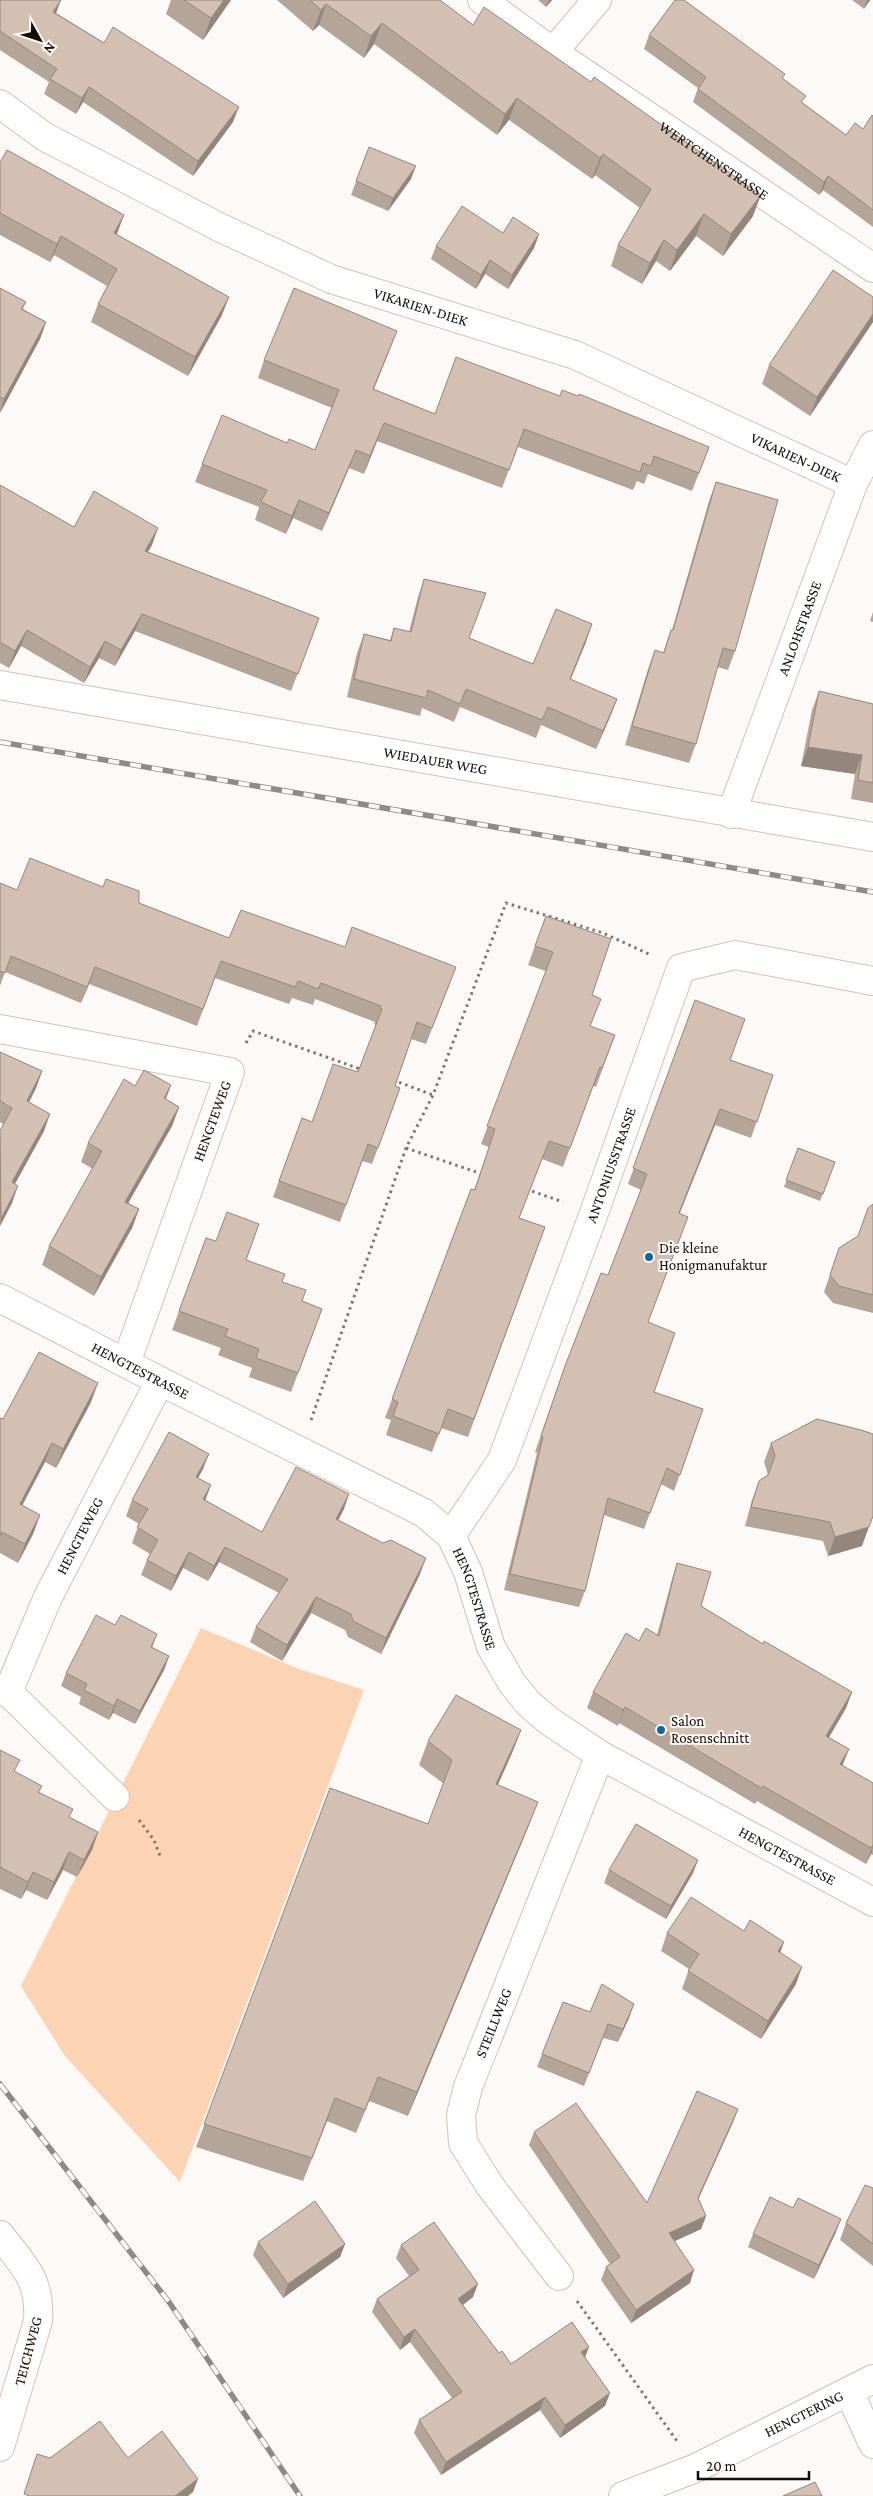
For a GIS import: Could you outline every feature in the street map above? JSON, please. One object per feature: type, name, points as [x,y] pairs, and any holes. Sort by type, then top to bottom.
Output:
[{"type":"street","name":"WERTCHENSTRASSE","points":[[482,0],[553,52],[873,268]]},
{"type":"street","points":[[553,52],[597,0]]},
{"type":"street","name":"VIKARIEN-DIEK","points":[[0,104],[45,137],[220,228],[331,279],[575,355],[853,484]]},
{"type":"street","name":"ANLOHSTRASSE","points":[[731,814],[853,484],[873,445]]},
{"type":"street","name":"WIEDAUER WEG","points":[[0,685],[731,814],[873,837]]},
{"type":"street","points":[[681,968],[735,955],[873,982]]},
{"type":"street","name":"ANTONIUSSTRASSE","points":[[452,1536],[502,1460],[594,1213],[681,968]]},
{"type":"street","name":"HENGTEWEG","points":[[0,1030],[230,1072],[126,1363]]},
{"type":"street","name":"HENGTESTRASSE","points":[[0,1298],[160,1381],[424,1513],[452,1536],[468,1572],[491,1647],[512,1683],[528,1703],[548,1721],[600,1755],[873,1902]]},
{"type":"street","name":"HENGTEWEG","points":[[115,1797],[4,1691],[48,1597],[160,1381]]},
{"type":"street","name":"STEILLWEG","points":[[558,2276],[485,2179],[463,2143],[460,2115],[468,2087],[600,1755]]},
{"type":"street","name":"TEICHWEG","points":[[0,2236],[33,2278],[39,2302],[38,2321],[0,2447]]},
{"type":"street","name":"HENGTERING","points":[[623,2496],[696,2468],[873,2379]]},
{"type":"street","points":[[849,2392],[873,2444]]},
{"type":"path","points":[[299,1451],[406,1148],[433,1095],[506,903],[603,932],[681,968]]},
{"type":"path","points":[[230,1072],[252,1031],[370,1072]]},
{"type":"path","points":[[388,1079],[433,1095]]},
{"type":"path","points":[[406,1148],[490,1177]]},
{"type":"path","points":[[519,1187],[594,1213]]},
{"type":"path","points":[[115,1797],[140,1821],[154,1840],[160,1856]]},
{"type":"path","points":[[558,2276],[696,2468]]},
{"type":"shaded area","points":[[201,1628],[299,1669],[364,1690],[180,2182],[65,2056],[21,1986]]},
{"type":"building","points":[[0,0],[61,0],[53,12],[104,43],[113,27],[239,107],[198,161],[89,87],[82,98],[50,79],[57,69],[0,31]]},
{"type":"building","points":[[184,0],[224,0],[211,18]]},
{"type":"building","points":[[310,0],[440,0],[473,25],[484,7],[591,82],[594,77],[761,195],[731,234],[704,214],[677,250],[664,240],[650,263],[618,245],[651,189],[603,154],[600,158],[517,98],[505,114],[382,23],[371,36],[326,4],[321,10]]},
{"type":"building","points":[[675,0],[684,0],[785,74],[782,78],[806,96],[801,102],[846,135],[855,123],[863,129],[873,116],[873,210],[828,176],[824,182],[698,89],[706,77],[649,35]]},
{"type":"building","points":[[369,147],[416,166],[393,198],[356,181]]},
{"type":"building","points":[[7,150],[124,215],[114,233],[229,297],[195,357],[98,304],[117,269],[61,236],[57,244],[0,213],[0,162]]},
{"type":"building","points":[[462,206],[503,233],[513,217],[539,234],[512,275],[490,260],[481,275],[436,246]]},
{"type":"building","points":[[833,270],[873,297],[873,314],[817,397],[769,365]]},
{"type":"building","points":[[0,288],[26,302],[21,309],[46,322],[4,399],[0,397]]},
{"type":"building","points":[[294,288],[397,331],[373,389],[435,414],[456,357],[560,396],[562,390],[578,396],[579,394],[709,447],[699,473],[654,456],[651,466],[643,463],[640,472],[524,429],[509,470],[384,423],[370,456],[356,450],[329,513],[299,500],[292,516],[261,502],[267,490],[202,464],[222,415],[287,443],[289,439],[315,450],[339,390],[264,360]]},
{"type":"building","points":[[716,482],[778,500],[735,651],[723,648],[696,744],[632,726],[655,650],[664,653],[671,630],[673,630]]},
{"type":"building","points":[[0,485],[74,527],[94,491],[158,528],[145,551],[319,618],[298,674],[142,614],[121,650],[105,641],[90,667],[27,630],[15,651],[0,642]]},
{"type":"building","points":[[424,579],[486,593],[469,638],[533,664],[556,609],[592,624],[570,679],[617,699],[603,731],[548,707],[542,720],[466,689],[460,704],[428,690],[426,698],[354,679],[364,634],[391,641],[394,628],[411,632]]},
{"type":"building","points":[[819,691],[873,704],[873,783],[858,780],[862,755],[808,747]]},
{"type":"building","points":[[30,858],[103,887],[106,879],[139,891],[139,903],[229,938],[241,910],[345,947],[352,927],[456,967],[432,1028],[417,1022],[395,1086],[400,1088],[378,1148],[368,1144],[346,1205],[279,1181],[302,1118],[312,1122],[333,1064],[358,1072],[382,1009],[380,1008],[381,1006],[321,983],[318,989],[298,981],[295,987],[221,961],[203,1009],[95,967],[87,987],[11,956],[5,973],[0,971],[0,883],[17,890]]},
{"type":"building","points":[[546,916],[611,939],[592,995],[601,999],[590,1026],[615,1035],[602,1068],[600,1067],[570,1148],[549,1141],[519,1218],[545,1227],[474,1419],[448,1409],[439,1434],[393,1416],[398,1402],[392,1399],[471,1189],[475,1190],[495,1129],[487,1126],[553,952],[535,946]]},
{"type":"building","points":[[695,1000],[745,1019],[730,1060],[773,1075],[757,1122],[720,1109],[679,1213],[688,1217],[648,1322],[675,1333],[654,1392],[703,1409],[680,1475],[667,1468],[650,1513],[608,1498],[585,1591],[510,1574],[543,1437],[541,1436],[565,1366],[601,1273],[608,1275],[647,1174],[633,1168]]},
{"type":"building","points":[[0,1052],[42,1071],[27,1101],[50,1114],[12,1182],[18,1186],[1,1219],[0,1131],[12,1108],[0,1101]]},
{"type":"building","points":[[144,1070],[171,1085],[164,1098],[179,1107],[125,1202],[139,1209],[101,1277],[49,1246],[102,1151],[88,1143],[124,1079],[135,1086]]},
{"type":"building","points":[[798,1148],[835,1162],[823,1194],[786,1180]]},
{"type":"building","points":[[873,1204],[873,1295],[839,1286],[830,1275],[839,1248],[858,1236],[868,1208]]},
{"type":"building","points":[[227,1212],[259,1224],[246,1260],[285,1274],[282,1282],[306,1290],[302,1301],[322,1309],[298,1373],[256,1358],[259,1349],[225,1336],[228,1329],[179,1311],[206,1238],[216,1241]]},
{"type":"building","points":[[39,1352],[98,1383],[63,1449],[52,1443],[20,1504],[40,1515],[25,1544],[2,1532],[0,1536],[0,1418],[3,1419]]},
{"type":"building","points":[[817,1419],[873,1434],[873,1516],[869,1527],[835,1537],[830,1522],[751,1507],[759,1481],[768,1475],[775,1456],[771,1443]]},
{"type":"building","points":[[169,1432],[209,1454],[196,1477],[211,1485],[203,1499],[262,1532],[296,1467],[349,1494],[336,1519],[383,1543],[391,1540],[426,1558],[386,1638],[353,1621],[351,1614],[316,1597],[287,1645],[256,1627],[288,1579],[225,1547],[214,1566],[189,1552],[176,1576],[147,1560],[158,1540],[137,1527],[148,1509],[132,1500]]},
{"type":"building","points":[[677,1563],[711,1572],[701,1606],[763,1644],[764,1641],[852,1692],[826,1736],[849,1749],[840,1764],[873,1783],[873,1845],[871,1848],[763,1786],[761,1788],[625,1707],[623,1710],[593,1692],[626,1633],[639,1641],[646,1628],[659,1636]]},
{"type":"building","points":[[96,1615],[115,1625],[121,1615],[157,1634],[151,1647],[169,1656],[140,1711],[117,1699],[114,1706],[84,1690],[87,1684],[66,1673]]},
{"type":"building","points":[[456,1695],[521,1730],[496,1784],[538,1802],[417,2092],[378,2077],[365,2110],[335,2098],[312,2158],[204,2124],[330,1788],[428,1824],[452,1760],[428,1741]]},
{"type":"building","points":[[0,1750],[20,1760],[14,1771],[42,1786],[38,1792],[73,1809],[69,1817],[98,1832],[84,1860],[69,1852],[54,1882],[33,1872],[28,1882],[0,1867]]},
{"type":"building","points":[[636,1824],[698,1860],[671,1906],[609,1870]]},
{"type":"building","points":[[691,1897],[744,1931],[750,1920],[784,1942],[778,1951],[802,1967],[768,2021],[688,1971],[699,1954],[667,1933]]},
{"type":"building","points":[[602,1984],[634,2004],[623,2029],[608,2024],[589,2073],[542,2054],[563,2002],[590,2012]]},
{"type":"building","points":[[697,2091],[738,2109],[698,2198],[706,2216],[669,2233],[694,2270],[636,2310],[606,2267],[620,2257],[534,2132],[576,2103],[647,2203]]},
{"type":"building","points":[[865,2185],[873,2188],[873,2244],[846,2223]]},
{"type":"building","points":[[770,2197],[793,2208],[798,2198],[841,2219],[819,2265],[753,2234]]},
{"type":"building","points":[[315,2201],[345,2244],[288,2284],[258,2242]]},
{"type":"building","points":[[434,2222],[478,2284],[458,2299],[499,2353],[502,2351],[511,2364],[572,2322],[589,2347],[581,2352],[610,2393],[565,2425],[545,2397],[446,2462],[419,2420],[462,2392],[415,2329],[404,2337],[377,2299],[419,2270],[401,2245]]},
{"type":"building","points":[[100,2421],[128,2458],[162,2431],[198,2479],[175,2496],[30,2496],[24,2494],[37,2454],[50,2458]]},
{"type":"building","points":[[815,2482],[822,2496],[783,2496]]},
{"type":"railway","points":[[0,742],[873,892]]},
{"type":"railway","points":[[0,2084],[169,2302],[300,2496]]},
{"type":"place","name":"Die kleine Honigmanufaktur","points":[[649,1257]]},
{"type":"place","name":"Salon Rosenschnitt","points":[[661,1730]]}]
